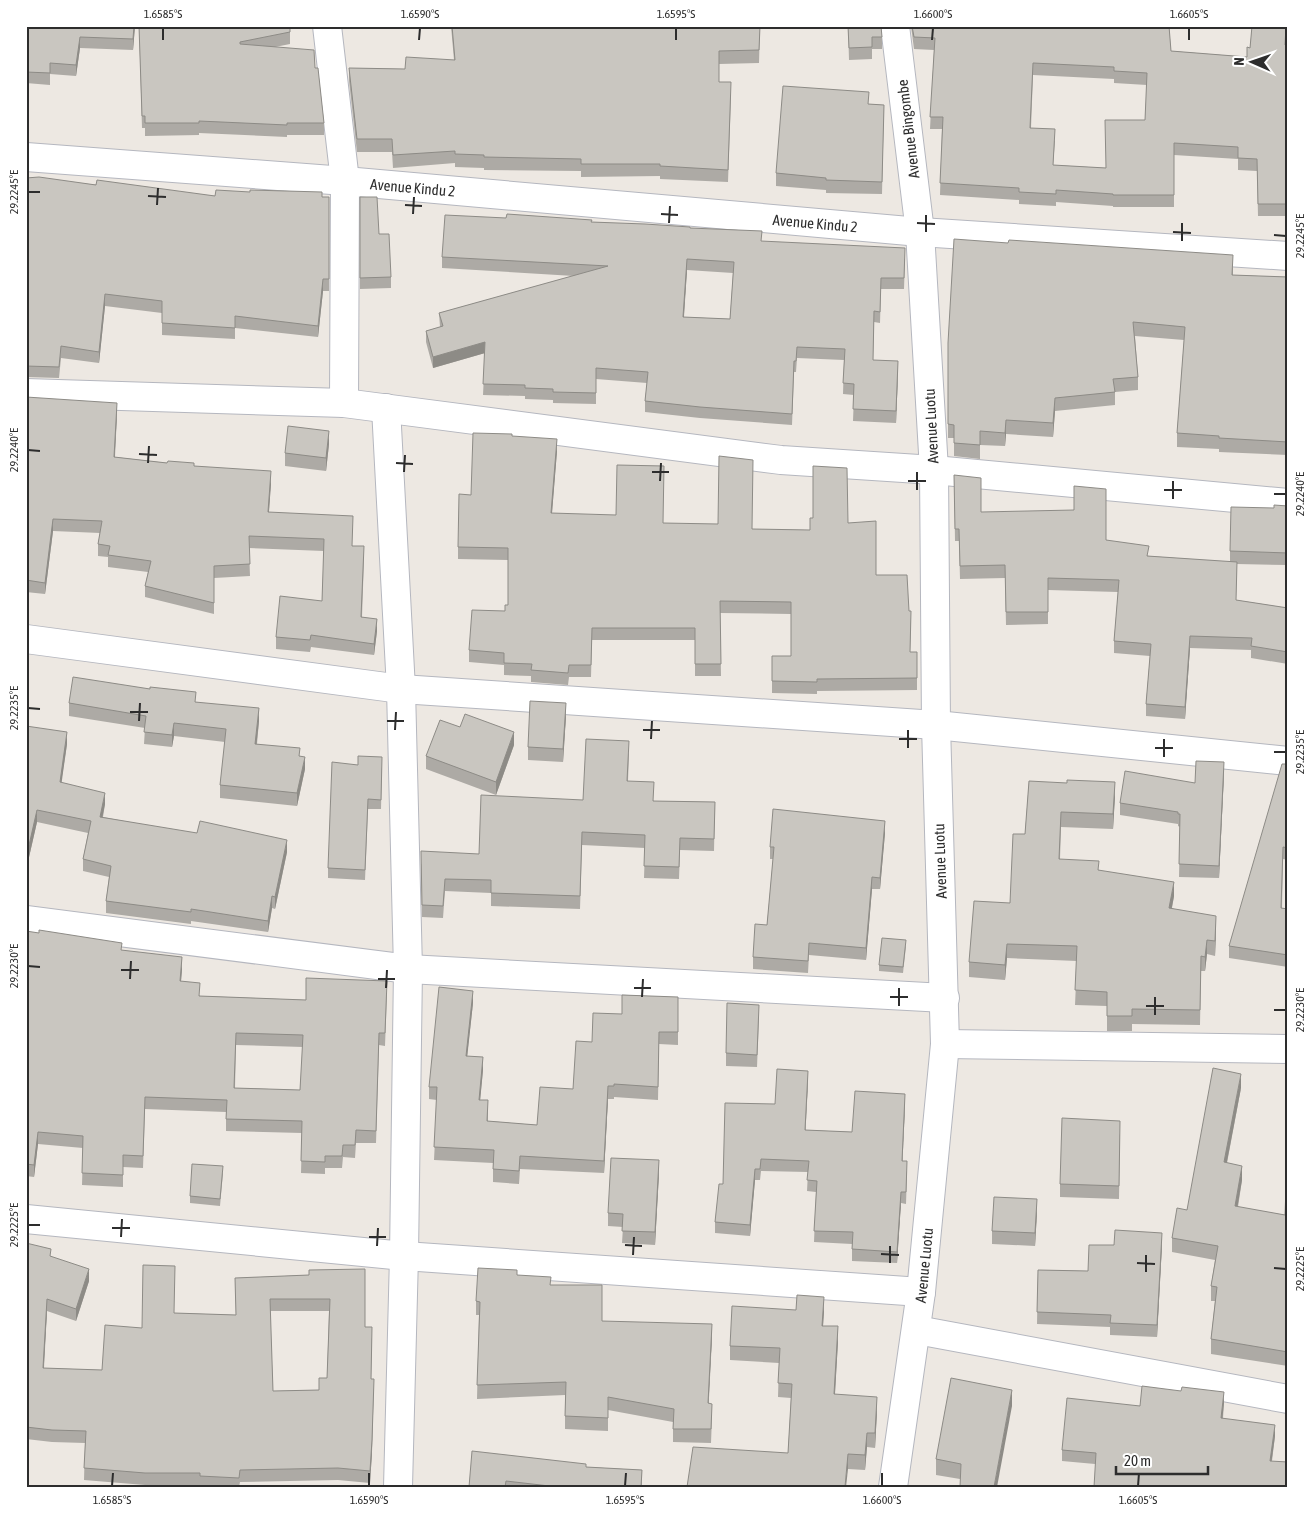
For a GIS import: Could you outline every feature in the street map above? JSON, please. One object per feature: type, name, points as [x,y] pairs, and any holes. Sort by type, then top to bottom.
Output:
[{"type":"street","points":[[327,26],[344,181],[344,403]]},
{"type":"street","name":"Avenue Bingombe","points":[[895,26],[920,232]]},
{"type":"street","name":"Avenue Kindu 2","points":[[26,157],[344,181],[920,232],[1288,256]]},
{"type":"street","name":"Avenue Luotu","points":[[893,1487],[922,1292],[945,1044],[936,725],[934,470],[920,232]]},
{"type":"street","points":[[26,393],[344,403],[781,460],[934,470],[1288,503]]},
{"type":"street","points":[[386,408],[401,689],[408,969],[404,1256],[398,1487]]},
{"type":"street","points":[[26,639],[401,689],[936,725],[1288,761]]},
{"type":"street","points":[[26,920],[408,969],[944,998]]},
{"type":"street","points":[[945,1044],[1288,1049]]},
{"type":"street","points":[[26,1220],[404,1256],[922,1292]]},
{"type":"street","points":[[916,1330],[1288,1399]]},
{"type":"building","points":[[26,26],[134,26],[133,39],[80,37],[76,65],[50,63],[50,73],[26,72]]},
{"type":"building","points":[[139,26],[290,26],[290,32],[240,42],[240,44],[314,50],[315,68],[318,68],[324,123],[287,123],[287,125],[199,121],[199,123],[145,123],[145,116],[142,116]]},
{"type":"building","points":[[452,26],[760,26],[759,50],[719,51],[719,82],[731,82],[728,170],[660,166],[660,164],[581,164],[581,159],[484,157],[484,155],[455,154],[455,151],[393,155],[392,139],[357,139],[349,68],[405,69],[406,57],[455,60]]},
{"type":"building","points":[[848,26],[881,26],[882,37],[872,37],[872,47],[849,48]]},
{"type":"building","points":[[912,26],[1169,26],[1171,51],[1247,57],[1247,47],[1250,48],[1252,26],[1286,26],[1285,45],[1288,45],[1288,204],[1258,204],[1257,159],[1238,158],[1238,147],[1174,143],[1174,195],[1113,195],[1056,190],[1056,194],[1019,192],[1019,188],[940,183],[943,117],[930,117],[935,38],[914,37]],"holes":[[[1033,63],[1114,67],[1114,71],[1147,73],[1145,120],[1105,120],[1106,168],[1053,165],[1055,129],[1030,128]]]},
{"type":"building","points":[[783,86],[869,92],[868,104],[884,105],[882,182],[826,180],[826,178],[776,173]]},
{"type":"building","points":[[39,177],[96,185],[97,180],[215,196],[216,190],[322,192],[322,197],[329,197],[329,279],[323,279],[318,326],[235,316],[235,328],[162,323],[162,301],[105,294],[99,352],[61,346],[59,367],[26,366],[26,178]]},
{"type":"building","points":[[360,197],[377,197],[379,234],[389,234],[391,277],[360,278]]},
{"type":"building","points":[[507,214],[592,220],[591,222],[762,231],[761,241],[905,248],[904,278],[881,278],[880,312],[874,311],[873,360],[898,361],[896,411],[853,409],[854,384],[843,383],[845,349],[797,347],[796,361],[794,361],[792,414],[645,401],[648,372],[596,368],[596,393],[553,392],[553,389],[525,388],[525,385],[483,384],[485,342],[433,357],[426,331],[443,326],[439,313],[608,266],[442,257],[445,215],[506,218]],"holes":[[[687,259],[734,262],[730,319],[683,317]]]},
{"type":"building","points":[[954,239],[1008,243],[1009,240],[1233,255],[1232,275],[1288,277],[1288,442],[1219,438],[1219,436],[1177,433],[1185,327],[1133,322],[1138,377],[1113,379],[1115,392],[1055,398],[1053,423],[1006,420],[1005,433],[980,431],[980,445],[954,443],[954,425],[948,424],[948,343]]},
{"type":"building","points":[[26,397],[117,403],[114,457],[167,463],[168,461],[194,463],[194,466],[271,471],[268,512],[353,516],[352,546],[364,546],[361,617],[377,619],[374,644],[311,635],[310,640],[276,637],[280,596],[322,601],[324,539],[249,536],[250,564],[214,566],[214,603],[145,586],[151,561],[108,555],[110,546],[98,544],[102,521],[53,519],[45,583],[26,580]]},
{"type":"building","points":[[288,426],[329,431],[326,458],[285,453]]},
{"type":"building","points":[[473,433],[512,434],[512,436],[557,439],[551,513],[616,515],[617,465],[664,466],[663,523],[718,524],[719,456],[753,460],[752,529],[810,530],[810,518],[813,518],[813,466],[847,468],[848,523],[876,521],[876,575],[907,575],[909,611],[911,611],[910,652],[917,652],[917,678],[817,679],[817,682],[772,681],[772,656],[791,656],[791,602],[720,601],[721,664],[695,664],[695,628],[592,628],[591,665],[569,665],[568,673],[531,670],[532,664],[504,663],[504,653],[469,650],[472,610],[505,611],[505,605],[508,605],[508,548],[458,547],[459,494],[471,495]]},
{"type":"building","points":[[954,475],[981,478],[981,512],[1074,510],[1074,486],[1106,489],[1106,540],[1149,546],[1147,556],[1237,562],[1236,600],[1288,608],[1288,652],[1251,646],[1252,638],[1190,636],[1185,707],[1146,704],[1151,644],[1114,641],[1119,580],[1048,578],[1048,612],[1006,612],[1005,565],[960,566],[959,529],[955,529]]},
{"type":"building","points":[[1274,505],[1288,506],[1288,553],[1230,551],[1231,507],[1274,508]]},
{"type":"building","points":[[73,677],[150,689],[150,687],[196,692],[195,702],[259,708],[255,744],[300,748],[299,756],[305,757],[297,793],[220,785],[226,729],[174,723],[172,735],[144,732],[146,716],[69,703]]},
{"type":"building","points":[[530,701],[566,703],[563,749],[528,747]]},
{"type":"building","points":[[465,714],[514,732],[496,782],[426,756],[440,720],[460,727]]},
{"type":"building","points":[[26,726],[67,732],[60,782],[105,793],[100,817],[197,833],[200,821],[287,840],[275,897],[272,896],[268,921],[191,909],[191,912],[106,901],[111,866],[83,859],[91,821],[37,810],[26,854]]},
{"type":"building","points":[[586,739],[629,741],[627,781],[654,782],[653,801],[715,802],[714,839],[680,838],[679,867],[644,866],[645,835],[582,832],[580,896],[491,893],[491,880],[445,879],[443,906],[422,905],[421,851],[479,854],[481,795],[583,800]]},
{"type":"building","points":[[358,756],[382,757],[381,800],[368,799],[365,870],[328,868],[332,762],[358,765]]},
{"type":"building","points":[[1196,761],[1224,762],[1219,866],[1179,864],[1180,814],[1178,812],[1120,803],[1125,771],[1195,783]]},
{"type":"building","points":[[1282,764],[1288,764],[1288,848],[1283,847],[1281,908],[1288,909],[1288,955],[1229,946]]},
{"type":"building","points":[[1067,780],[1115,782],[1113,814],[1061,812],[1059,859],[1099,861],[1098,870],[1174,882],[1169,908],[1216,916],[1215,941],[1207,940],[1205,957],[1201,956],[1200,1010],[1132,1009],[1132,1016],[1107,1016],[1107,992],[1075,990],[1077,946],[1007,944],[1005,965],[969,962],[974,901],[1010,903],[1013,834],[1025,834],[1029,781],[1067,783]]},
{"type":"building","points":[[773,809],[885,821],[880,878],[872,877],[866,948],[809,943],[808,961],[753,957],[755,924],[767,925],[774,847],[770,847]]},
{"type":"building","points":[[39,930],[122,943],[121,950],[182,957],[180,981],[200,983],[199,996],[306,1000],[306,978],[387,981],[385,1033],[379,1033],[376,1131],[356,1130],[355,1145],[343,1145],[342,1156],[325,1156],[325,1162],[301,1161],[302,1121],[226,1119],[227,1100],[145,1097],[143,1156],[123,1155],[123,1175],[82,1173],[83,1136],[38,1132],[34,1165],[26,1164],[26,931],[39,933]],"holes":[[[236,1033],[303,1035],[300,1090],[234,1088]]]},
{"type":"building","points":[[882,938],[906,940],[903,967],[879,965]]},
{"type":"building","points":[[439,987],[473,991],[466,1056],[483,1057],[479,1100],[488,1100],[487,1121],[537,1125],[540,1087],[573,1089],[576,1041],[592,1042],[593,1013],[622,1014],[622,995],[678,997],[678,1032],[659,1032],[658,1087],[614,1084],[614,1086],[608,1086],[604,1161],[520,1156],[519,1171],[493,1169],[494,1150],[434,1147],[437,1087],[429,1087]]},
{"type":"building","points":[[727,1003],[759,1005],[757,1055],[726,1053]]},
{"type":"building","points":[[1213,1068],[1241,1074],[1224,1162],[1242,1166],[1235,1206],[1285,1215],[1288,1133],[1288,1352],[1211,1339],[1217,1287],[1211,1286],[1218,1246],[1172,1238],[1177,1208],[1187,1210]]},
{"type":"building","points":[[777,1069],[808,1071],[805,1130],[852,1132],[855,1091],[905,1094],[902,1161],[907,1161],[906,1192],[901,1192],[897,1252],[852,1249],[853,1232],[814,1231],[817,1181],[807,1180],[809,1161],[761,1159],[760,1169],[755,1169],[750,1225],[715,1222],[719,1184],[723,1184],[725,1103],[775,1104]]},
{"type":"building","points":[[1062,1118],[1120,1121],[1119,1186],[1060,1184]]},
{"type":"building","points":[[611,1158],[659,1160],[655,1232],[622,1231],[623,1214],[608,1213]]},
{"type":"building","points":[[192,1164],[223,1166],[220,1199],[190,1196]]},
{"type":"building","points":[[994,1197],[1037,1199],[1035,1233],[992,1231]]},
{"type":"building","points":[[1115,1230],[1162,1233],[1157,1325],[1110,1323],[1111,1315],[1037,1312],[1038,1270],[1088,1271],[1089,1245],[1114,1245]]},
{"type":"building","points":[[26,1243],[51,1249],[50,1256],[89,1269],[76,1309],[47,1299],[43,1368],[102,1370],[105,1325],[142,1328],[143,1265],[175,1266],[174,1313],[236,1315],[235,1278],[309,1275],[309,1270],[365,1269],[365,1327],[372,1327],[371,1379],[374,1379],[370,1471],[338,1468],[240,1470],[239,1478],[200,1476],[200,1473],[145,1473],[84,1468],[86,1431],[26,1427]],"holes":[[[270,1299],[330,1299],[327,1378],[319,1378],[319,1390],[273,1391]]]},
{"type":"building","points":[[478,1268],[517,1270],[517,1275],[551,1277],[550,1285],[602,1285],[602,1321],[712,1324],[708,1403],[712,1404],[711,1429],[673,1429],[674,1409],[608,1397],[608,1418],[565,1416],[566,1382],[477,1385],[480,1302],[476,1301]]},
{"type":"building","points":[[797,1295],[824,1297],[822,1326],[838,1326],[834,1394],[877,1397],[875,1433],[867,1433],[865,1455],[848,1454],[845,1487],[687,1487],[693,1447],[788,1453],[792,1384],[778,1383],[780,1348],[730,1346],[732,1306],[796,1310]]},
{"type":"building","points":[[951,1378],[1012,1390],[994,1487],[960,1487],[961,1464],[936,1459]]},
{"type":"building","points":[[1142,1386],[1181,1391],[1182,1387],[1224,1392],[1221,1418],[1275,1425],[1270,1461],[1288,1462],[1288,1487],[1094,1487],[1096,1453],[1062,1450],[1067,1398],[1140,1406]]},
{"type":"building","points":[[472,1451],[586,1464],[586,1467],[642,1470],[641,1487],[558,1487],[506,1481],[505,1487],[469,1487]]}]
